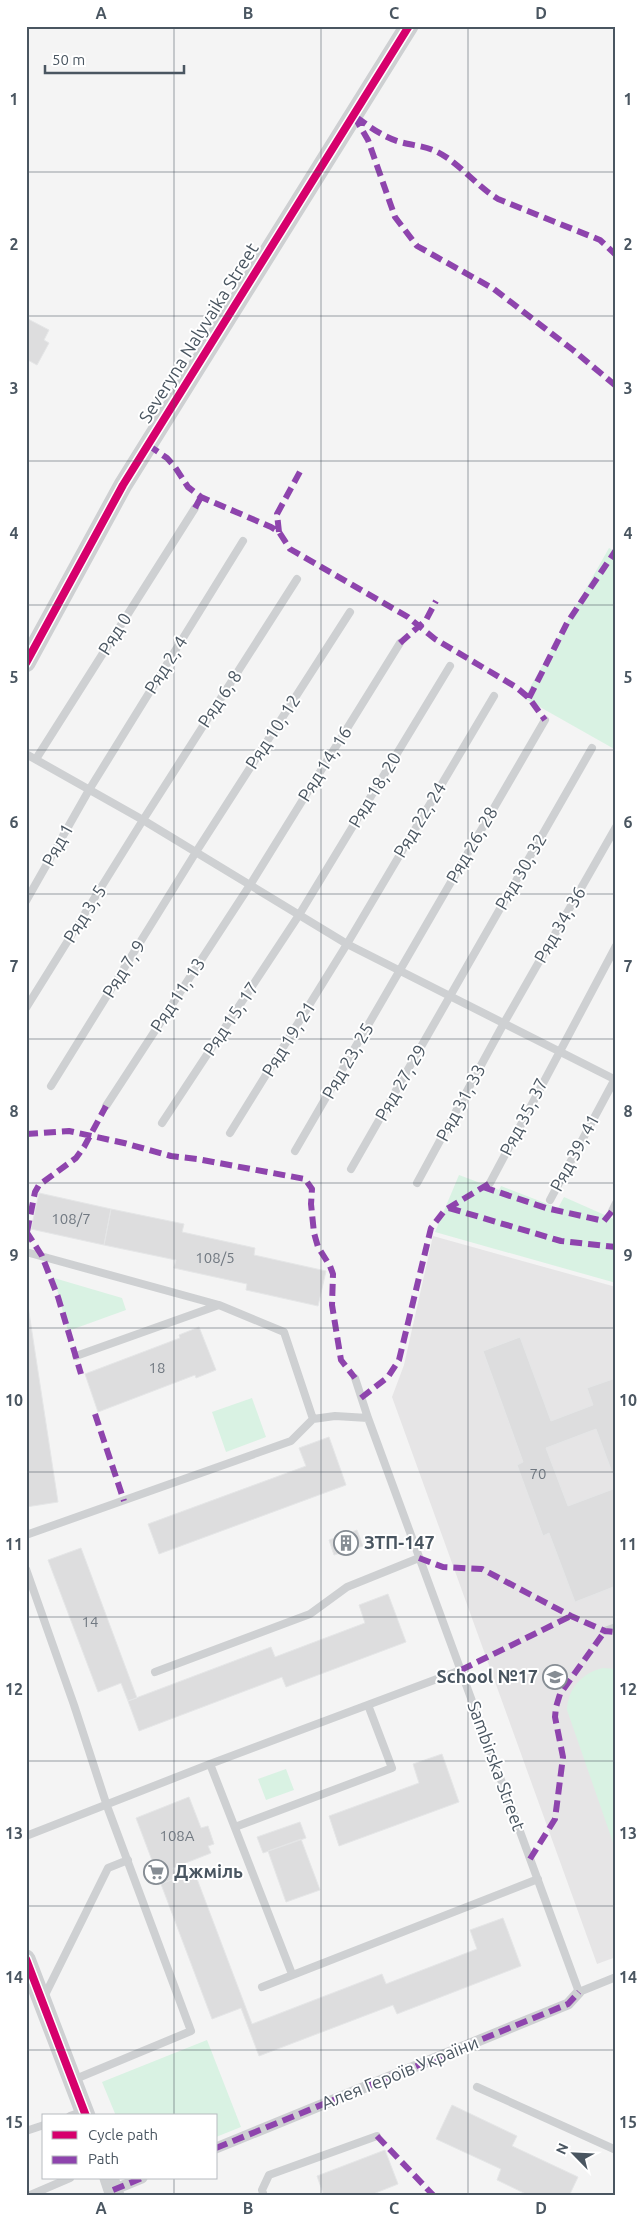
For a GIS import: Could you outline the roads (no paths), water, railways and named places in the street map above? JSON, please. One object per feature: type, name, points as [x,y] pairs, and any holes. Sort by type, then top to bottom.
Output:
[{"type":"street","name":"Severyna Nalyvaika Street","points":[[26,663],[123,485],[409,26]]},
{"type":"street","points":[[26,1959],[73,2080],[80,2114]]},
{"type":"street","name":"Алея Героїв України","points":[[218,2147],[568,2004],[579,1992]]},
{"type":"street","points":[[113,2188],[136,2180]]},
{"type":"lane","name":"Ряд 0","points":[[36,759],[195,508]]},
{"type":"lane","name":"Ряд 2, 4","points":[[89,790],[243,540]]},
{"type":"lane","name":"Ряд 6, 8","points":[[143,820],[297,579]]},
{"type":"lane","name":"Ряд 10, 12","points":[[196,852],[350,612]]},
{"type":"lane","name":"Ряд 14, 16","points":[[250,885],[400,643]]},
{"type":"lane","name":"Ряд 18, 20","points":[[299,915],[450,666]]},
{"type":"lane","name":"Ряд 22, 24","points":[[347,944],[494,696]]},
{"type":"lane","name":"Ряд 26, 28","points":[[400,971],[545,720]]},
{"type":"lane","name":"Ряд 30, 32","points":[[450,996],[592,748]]},
{"type":"lane","points":[[26,754],[143,820],[347,944],[615,1079]]},
{"type":"lane","name":"Ряд 1","points":[[26,901],[89,790]]},
{"type":"lane","name":"Ряд 3, 5","points":[[26,1008],[143,820]]},
{"type":"lane","name":"Ряд 34, 36","points":[[504,1023],[616,827]]},
{"type":"lane","name":"Ряд 7, 9","points":[[51,1086],[196,852]]},
{"type":"lane","name":"Ряд 11, 13","points":[[106,1106],[250,885]]},
{"type":"lane","name":"Ряд 15, 17","points":[[162,1123],[299,915]]},
{"type":"lane","name":"Ряд 19, 21","points":[[230,1133],[347,944]]},
{"type":"lane","name":"Ряд 35, 37","points":[[490,1183],[616,946]]},
{"type":"lane","name":"Ряд 23, 25","points":[[296,1151],[400,971]]},
{"type":"lane","name":"Ряд 27, 29","points":[[351,1169],[450,996]]},
{"type":"lane","name":"Ряд 31, 33","points":[[417,1183],[504,1023]]},
{"type":"lane","name":"Ряд 39, 41","points":[[550,1200],[615,1079]]},
{"type":"lane","points":[[26,1252],[219,1305],[284,1332],[312,1419]]},
{"type":"lane","points":[[76,1356],[219,1305]]},
{"type":"lane","name":"Sambirska Street","points":[[355,1378],[419,1558],[579,1992]]},
{"type":"lane","points":[[26,1535],[291,1441],[312,1419],[335,1416],[368,1418]]},
{"type":"lane","points":[[155,1672],[310,1614],[347,1587],[419,1558]]},
{"type":"lane","points":[[26,1569],[107,1806],[191,2031],[73,2080]]},
{"type":"lane","points":[[604,1631],[616,1627]]},
{"type":"lane","points":[[26,1836],[107,1806],[210,1764],[461,1670]]},
{"type":"lane","points":[[235,1827],[392,1768],[368,1705]]},
{"type":"lane","points":[[210,1764],[292,1974]]},
{"type":"lane","points":[[42,2001],[108,1868],[128,1860]]},
{"type":"lane","points":[[262,1986],[538,1879]]},
{"type":"lane","points":[[579,1992],[616,1977]]},
{"type":"lane","points":[[477,2087],[616,2150]]},
{"type":"lane","points":[[26,2131],[42,2126]]},
{"type":"lane","points":[[264,2196],[262,2190],[269,2175],[377,2136]]},
{"type":"lane","points":[[28,2196],[65,2180]]},
{"type":"place","name":"ЗТП-147","points":[[346,1543]]},
{"type":"place","name":"School №17","points":[[555,1677]]},
{"type":"place","name":"Джміль","points":[[156,1872]]}]
